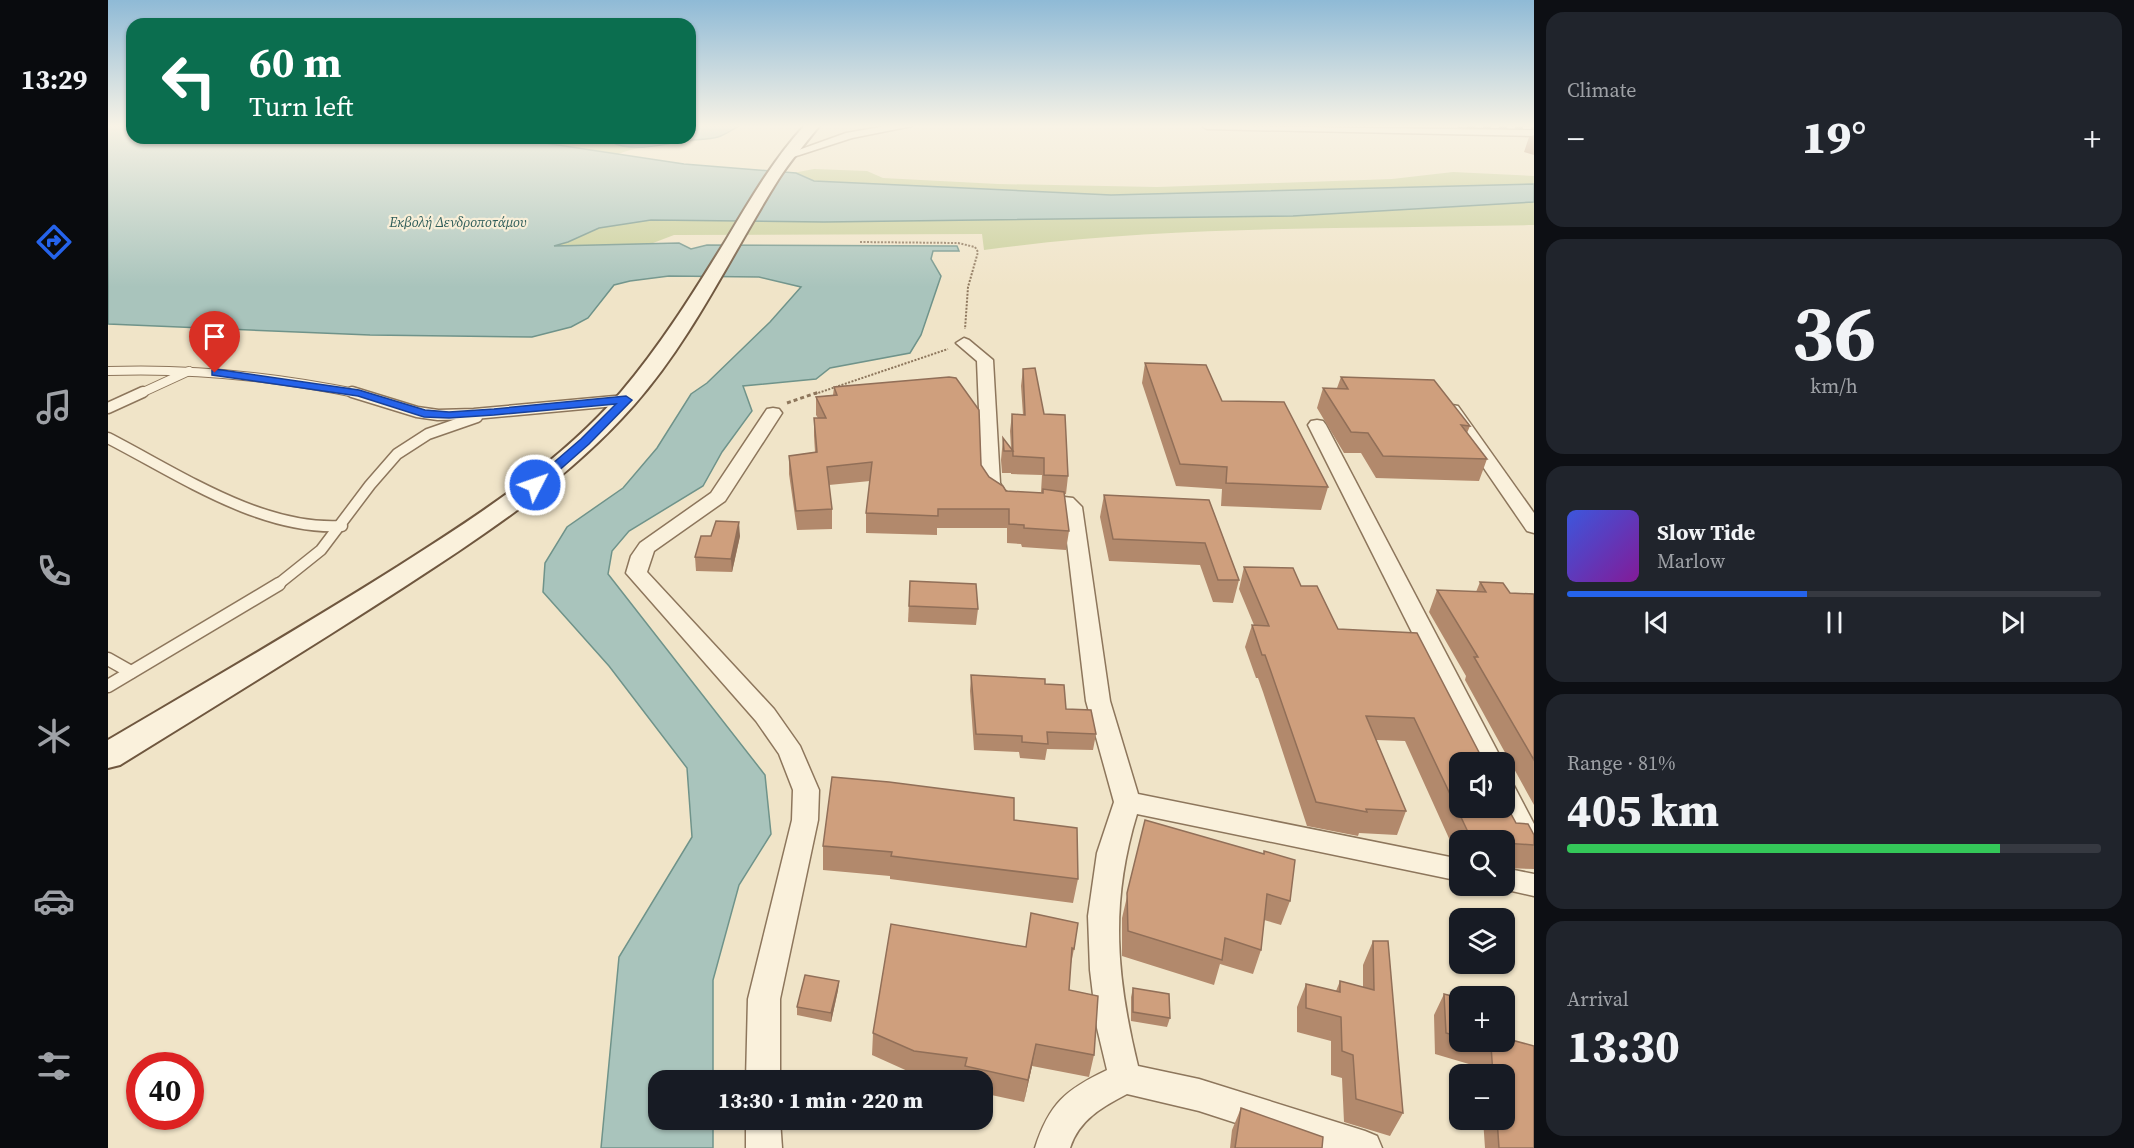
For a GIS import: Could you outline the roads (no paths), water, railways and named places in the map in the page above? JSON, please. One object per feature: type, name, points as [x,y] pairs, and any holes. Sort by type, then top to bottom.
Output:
[{"type":"street","points":[[108,756],[349,611],[474,530],[535,485],[585,441],[626,400],[655,365],[702,295],[773,180]]},
{"type":"street","points":[[964,343],[985,360],[991,483],[996,493],[1005,498],[1066,502],[1072,507],[1098,701],[1127,802],[1111,853],[1103,916],[1105,970],[1111,1017],[1125,1078]]},
{"type":"street","points":[[1441,393],[1534,527]]},
{"type":"street","points":[[763,1070],[764,999],[775,942],[789,894],[805,820],[806,790],[791,752],[765,715],[636,573],[641,556],[647,547],[718,497],[773,413]]},
{"type":"street","points":[[1317,425],[1485,752]]},
{"type":"street","points":[[1127,802],[1449,868]]},
{"type":"street","points":[[1515,813],[1534,851]]},
{"type":"street","points":[[1515,881],[1534,885]]},
{"type":"street","points":[[1052,1148],[1063,1118],[1079,1102],[1125,1078],[1198,1095],[1365,1148]]},
{"type":"street","points":[[764,1130],[764,1148]]},
{"type":"lane","points":[[108,371],[192,370],[359,393],[424,414],[494,412],[626,400]]},
{"type":"lane","points":[[108,408],[192,370]]},
{"type":"lane","points":[[108,686],[269,592],[306,564],[342,526],[374,478],[413,442],[437,430],[494,412]]},
{"type":"lane","points":[[108,438],[250,509],[296,524],[317,527],[342,526]]},
{"type":"lane","points":[[108,659],[131,672]]},
{"type":"water","name":"Εκβολή Δενδροποτάμου","points":[[108,180],[811,180],[1111,195],[1534,184],[1534,202],[1293,216],[824,222],[651,220],[599,228],[554,246],[679,243],[691,249],[707,245],[957,246],[959,251],[933,251],[931,259],[941,276],[921,335],[910,353],[830,368],[816,379],[743,386],[752,411],[722,452],[703,486],[629,531],[612,551],[608,574],[765,775],[771,834],[739,885],[713,980],[713,1070],[648,1070],[648,1130],[713,1130],[713,1148],[601,1148],[619,957],[692,837],[687,768],[609,666],[543,592],[545,563],[567,527],[623,488],[657,448],[691,394],[707,383],[770,322],[801,287],[759,277],[669,276],[614,285],[588,318],[571,327],[532,337],[370,335],[108,324]]}]
